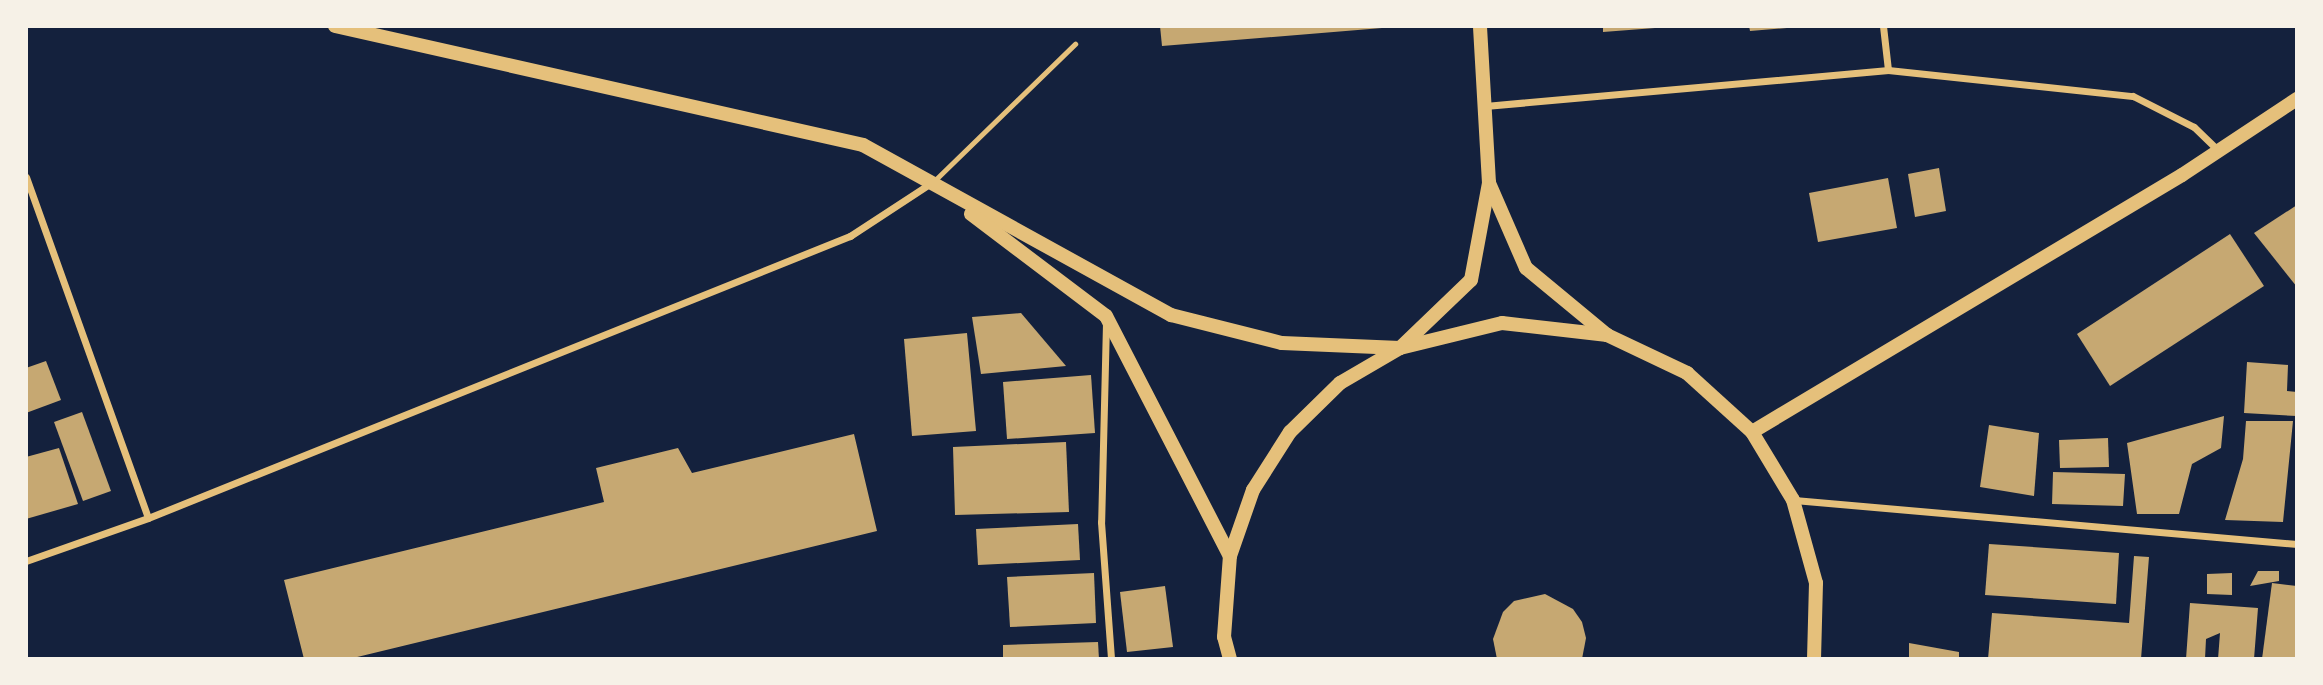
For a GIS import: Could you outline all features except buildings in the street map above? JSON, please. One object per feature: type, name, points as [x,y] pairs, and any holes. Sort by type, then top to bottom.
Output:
[{"type":"main road","points":[[335,26],[863,145],[1171,315],[1282,343],[1400,348],[1502,323],[1607,335]]},
{"type":"main road","points":[[1230,659],[1224,638],[1230,556],[1252,491],[1290,432],[1340,383],[1400,348],[1471,280],[1489,183],[1480,26]]},
{"type":"main road","points":[[1752,432],[2218,150],[2297,99]]},
{"type":"main road","points":[[931,183],[1106,316],[1230,556]]},
{"type":"main road","points":[[1489,183],[1526,268],[1607,335],[1687,373],[1752,432],[1793,500],[1816,583],[1814,659]]},
{"type":"street","points":[[1883,26],[1888,70]]},
{"type":"street","points":[[1485,106],[1888,70],[2133,96],[2194,127],[2218,150]]},
{"type":"street","points":[[27,181],[148,518]]},
{"type":"street","points":[[26,561],[148,518],[850,236],[931,183]]},
{"type":"street","points":[[1106,316],[1101,522],[1111,659]]},
{"type":"street","points":[[1793,500],[2297,544]]},
{"type":"lane","points":[[931,183],[1075,44]]}]
